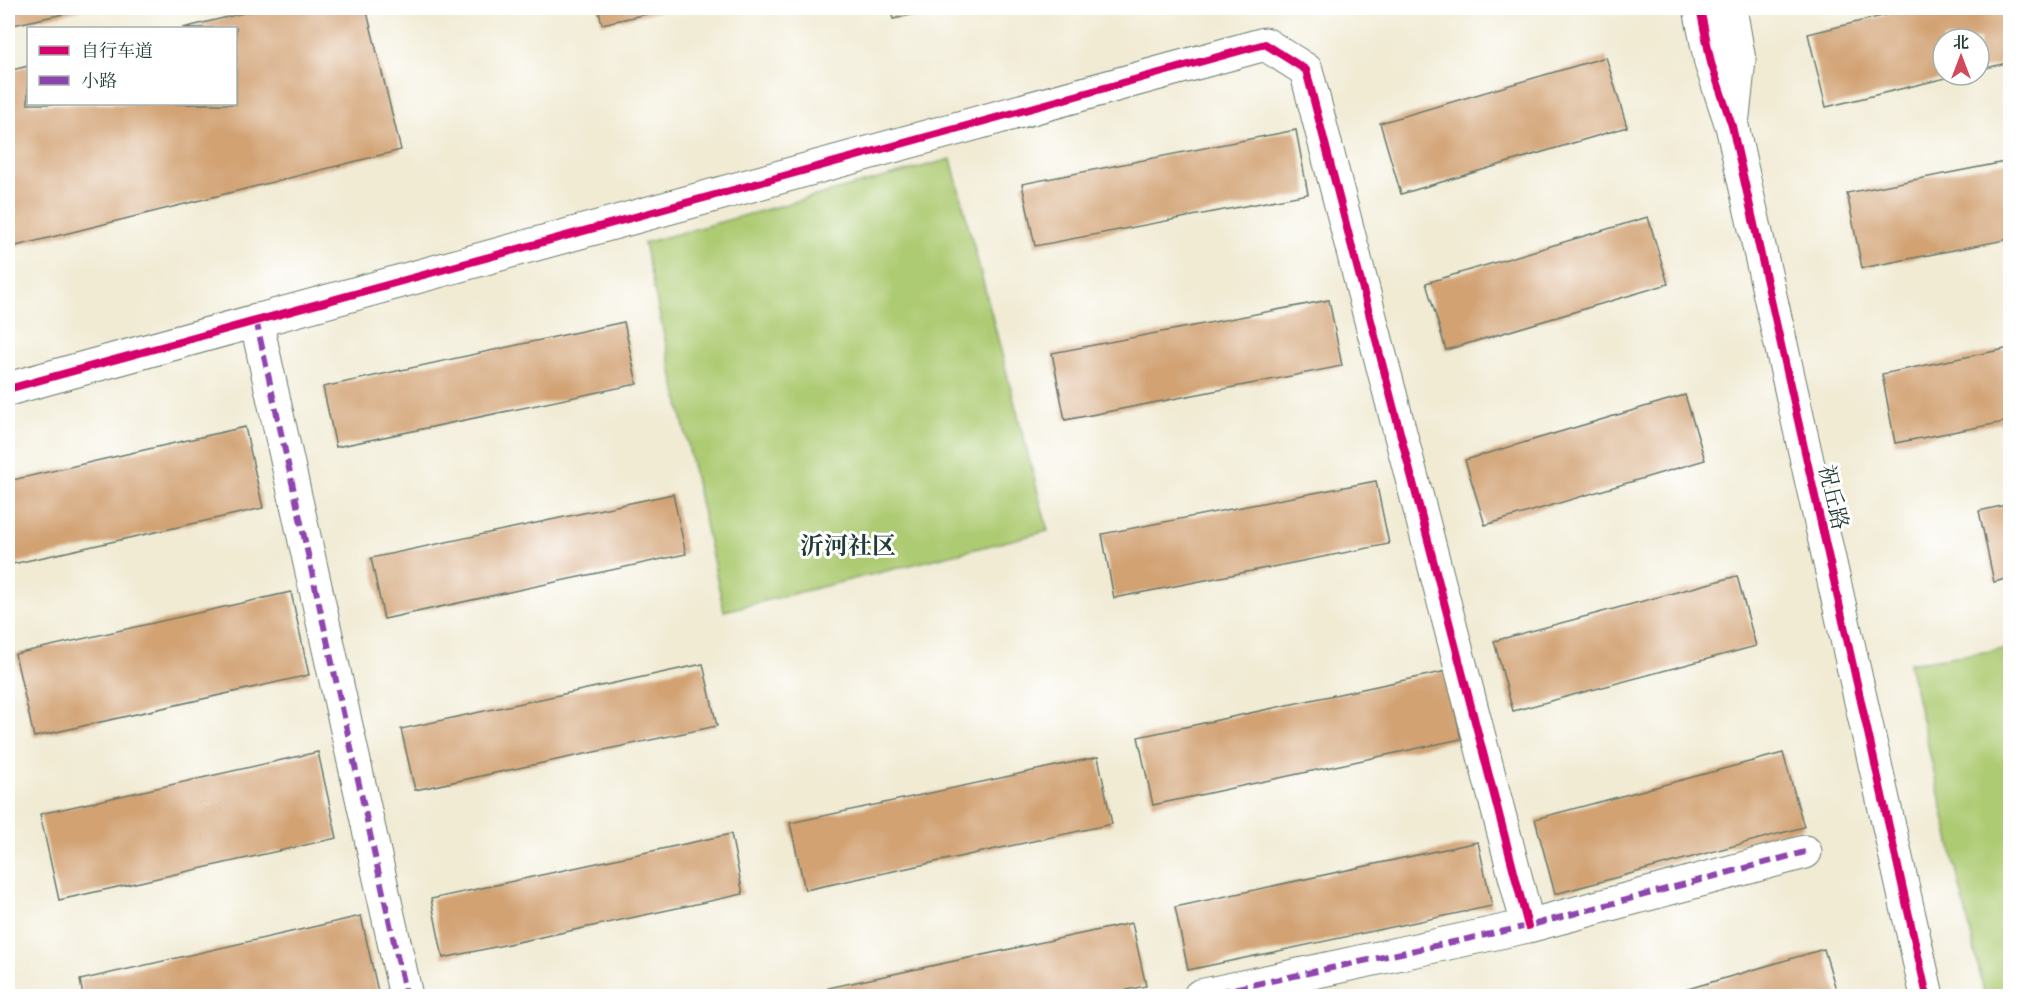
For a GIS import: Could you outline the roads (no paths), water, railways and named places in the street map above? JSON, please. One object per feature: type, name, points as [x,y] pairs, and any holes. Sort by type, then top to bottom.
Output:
[{"type":"street","name":"祝丘路","points":[[1700,8],[1711,63],[1732,126],[1927,996]]},
{"type":"street","name":"祝丘路","points":[[1730,8],[1739,60],[1732,126]]},
{"type":"street","points":[[8,388],[1265,44],[1306,70],[1528,926]]},
{"type":"street","points":[[256,320],[406,996]]},
{"type":"street","points":[[1200,996],[1528,926],[1805,852]]},
{"type":"district","name":"沂河社区","points":[[848,546]]}]
